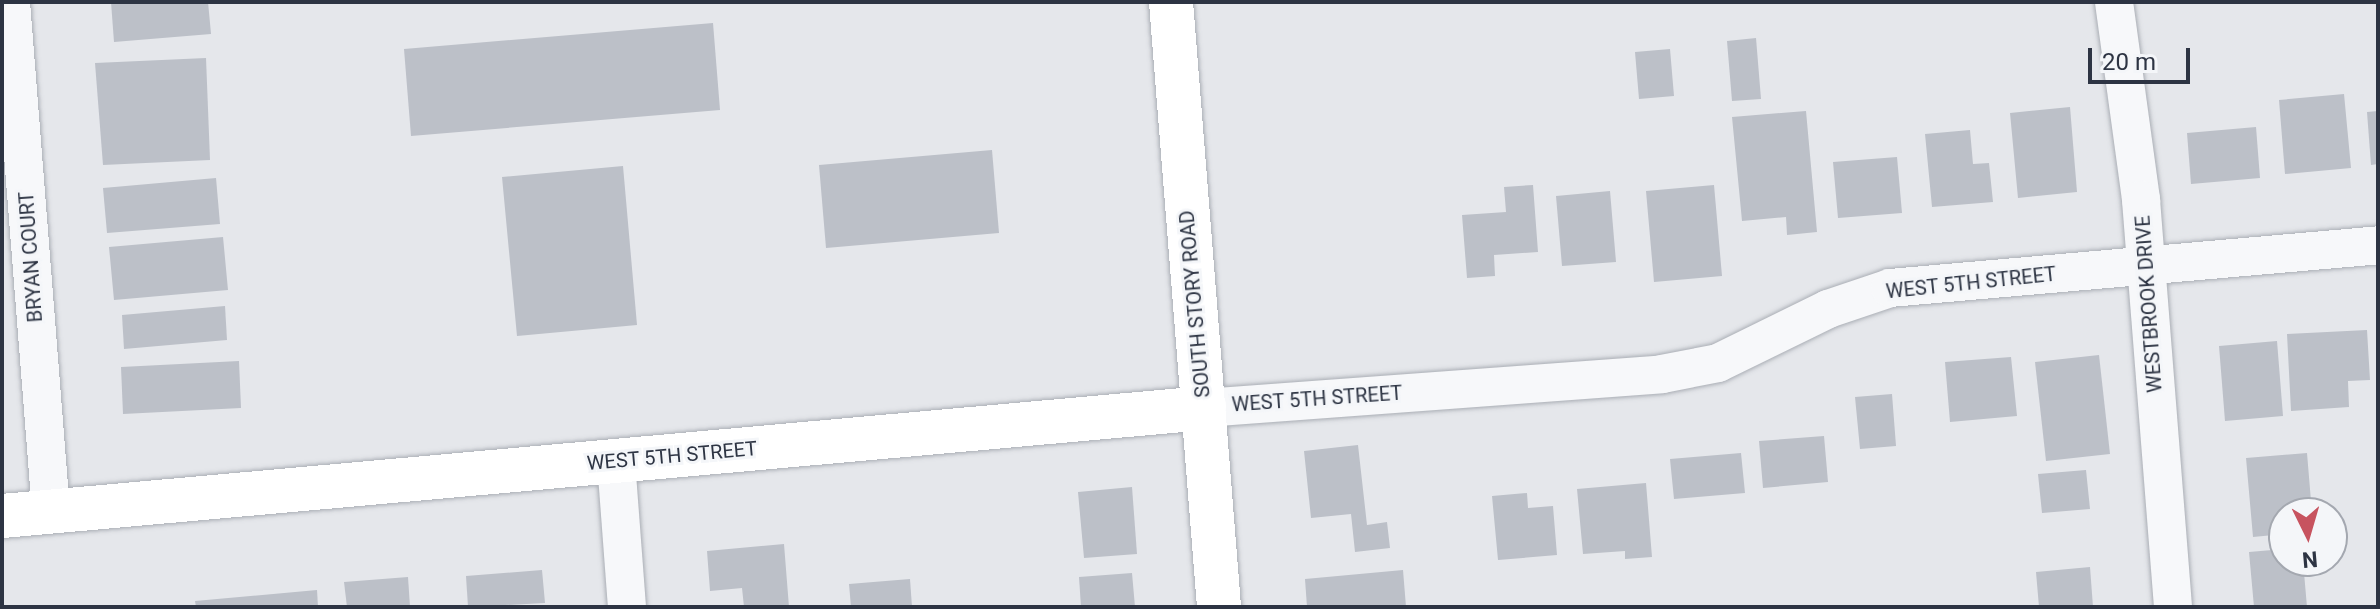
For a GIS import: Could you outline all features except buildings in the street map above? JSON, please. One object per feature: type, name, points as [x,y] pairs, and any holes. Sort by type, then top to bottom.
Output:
[{"type":"street","name":"BRYAN COURT","points":[[11,2],[51,511]]},
{"type":"street","name":"SOUTH STORY ROAD","points":[[1171,2],[1219,607]]},
{"type":"street","name":"WESTBROOK DRIVE","points":[[2114,2],[2146,265],[2173,607]]},
{"type":"street","name":"WEST 5TH STREET","points":[[2,516],[1204,408],[1662,374],[1718,363],[1828,309],[1890,288],[2378,245]]},
{"type":"street","points":[[616,461],[627,607]]}]
